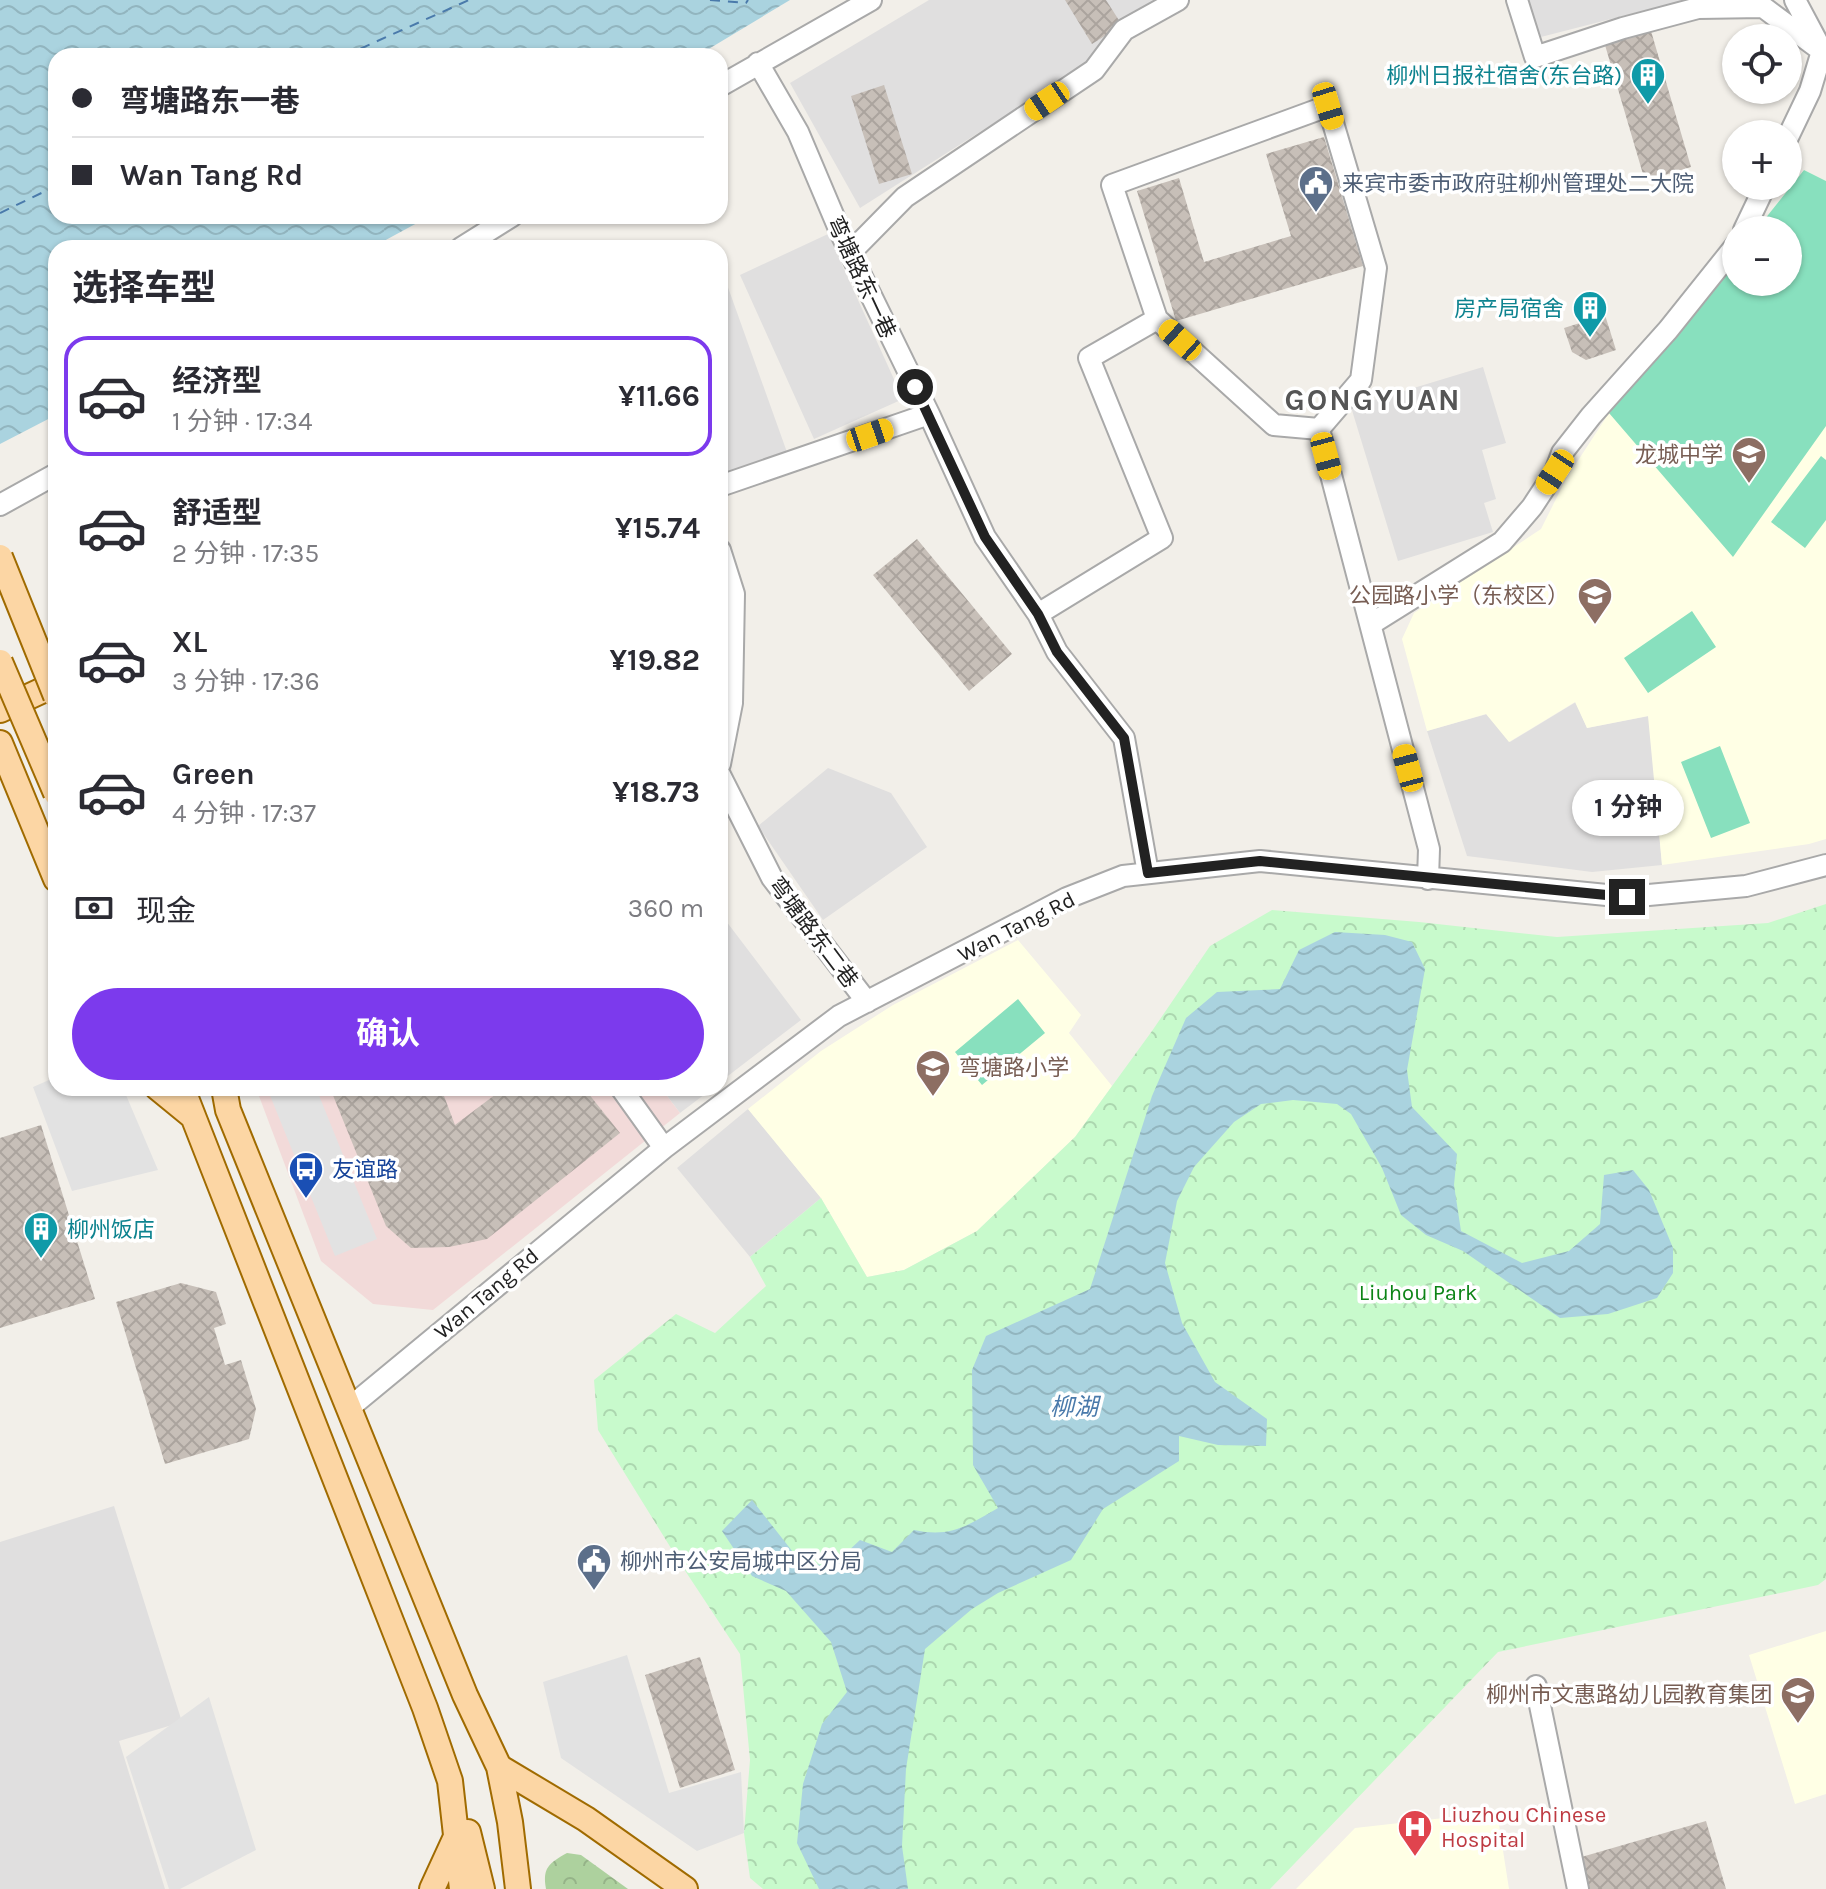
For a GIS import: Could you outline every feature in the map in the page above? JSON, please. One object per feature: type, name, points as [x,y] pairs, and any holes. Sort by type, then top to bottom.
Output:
[{"type":"main road","points":[[0,557],[48,676]]},
{"type":"main road","points":[[0,662],[48,774]]},
{"type":"main road","points":[[0,710],[48,688]]},
{"type":"main road","points":[[0,743],[48,860]]},
{"type":"main road","points":[[168,1096],[196,1119]]},
{"type":"main road","points":[[186,1096],[425,1708],[450,1781],[459,1796],[482,1889]]},
{"type":"main road","points":[[223,1096],[465,1695],[499,1767],[510,1822],[518,1889]]},
{"type":"main road","points":[[499,1767],[586,1819],[685,1889]]},
{"type":"main road","points":[[450,1781],[462,1889]]},
{"type":"main road","points":[[432,1889],[455,1839]]},
{"type":"street","points":[[728,81],[871,0]]},
{"type":"street","points":[[850,253],[905,197],[1094,70],[1124,30],[1178,0]]},
{"type":"street","points":[[1517,0],[1535,57],[1623,28],[1698,8],[1763,7],[1824,53]]},
{"type":"street","points":[[1795,0],[1824,53],[1796,120]]},
{"type":"street","name":"弯塘路东一巷","points":[[758,63],[798,132],[850,253],[985,537],[1038,614],[1057,652],[1124,738],[1148,873]]},
{"type":"street","points":[[1328,106],[1376,268],[1361,380],[1319,429],[1274,425],[1157,319],[1112,185],[1328,106]]},
{"type":"street","points":[[474,240],[499,224]]},
{"type":"street","points":[[1371,624],[1502,542],[1532,507],[1555,472],[1562,453],[1591,416],[1668,330],[1722,262]]},
{"type":"street","points":[[1038,614],[1162,538],[1089,358],[1157,319]]},
{"type":"street","points":[[728,483],[929,414]]},
{"type":"street","points":[[1319,429],[1429,849],[1428,879]]},
{"type":"street","points":[[0,505],[48,478]]},
{"type":"street","points":[[728,575],[734,594],[732,703],[728,723]]},
{"type":"street","name":"弯塘路东二巷","points":[[728,791],[772,878],[867,1002]]},
{"type":"street","name":"Wan Tang Rd","points":[[349,1408],[664,1148],[839,1016],[1067,898],[1123,876],[1260,861],[1627,897],[1746,886],[1826,865]]},
{"type":"street","points":[[627,1096],[664,1148]]},
{"type":"street","points":[[1536,1686],[1578,1889]]},
{"type":"shaded area","points":[[929,0],[1158,0],[1110,30],[1084,66],[860,208],[790,83]]},
{"type":"shaded area","points":[[1526,0],[1685,0],[1537,38]]},
{"type":"shaded area","name":"公园路小学（东校区）","points":[[1804,170],[1826,181],[1826,839],[1662,865],[1648,716],[1587,728],[1575,702],[1509,742],[1486,714],[1427,731],[1402,639],[1414,613],[1541,529],[1566,479],[1609,413],[1722,272],[1722,296],[1802,296],[1802,216],[1767,216],[1780,200],[1802,200]]},
{"type":"shaded area","points":[[828,234],[903,399],[814,439],[740,275]]},
{"type":"shaded area","points":[[728,287],[788,455],[728,476]]},
{"type":"shaded area","points":[[1483,367],[1506,443],[1482,450],[1496,499],[1484,503],[1493,532],[1398,561],[1351,407]]},
{"type":"shaded area","points":[[1576,702],[1587,728],[1649,716],[1662,865],[1592,872],[1467,856],[1427,731],[1487,714],[1510,742]]},
{"type":"shaded area","points":[[828,768],[891,793],[927,847],[823,920],[758,826]]},
{"type":"shaded area","points":[[728,924],[801,1020],[728,1076]]},
{"type":"shaded area","name":"弯塘路小学","points":[[1018,940],[1081,1015],[1069,1033],[1112,1086],[1075,1137],[977,1231],[904,1270],[867,1277],[821,1198],[748,1109],[821,1051],[893,1005]]},
{"type":"shaded area","points":[[48,1080],[48,1096],[126,1096],[158,1170],[72,1191],[33,1087]]},
{"type":"shaded area","points":[[259,1096],[667,1096],[680,1113],[433,1310],[373,1304],[321,1261]]},
{"type":"shaded area","points":[[270,1096],[319,1096],[377,1239],[335,1256]]},
{"type":"shaded area","points":[[667,1096],[702,1096],[680,1113]]},
{"type":"shaded area","points":[[748,1109],[821,1198],[750,1257],[677,1168]]},
{"type":"shaded area","points":[[114,1506],[182,1722],[119,1741],[165,1889],[0,1889],[0,1542]]},
{"type":"shaded area","name":"柳州市文惠路幼儿园教育集团","points":[[1826,1631],[1826,1794],[1795,1804],[1749,1655]]},
{"type":"shaded area","points":[[627,1655],[669,1793],[741,1772],[744,1833],[697,1851],[561,1758],[543,1682]]},
{"type":"shaded area","points":[[209,1697],[256,1850],[180,1889],[169,1889],[126,1757]]},
{"type":"shaded area","name":"Liuzhou Chinese Hospital","points":[[1497,1812],[1509,1889],[1296,1889],[1355,1828]]},
{"type":"green space","name":"龙城中学","points":[[1804,170],[1826,181],[1826,426],[1733,557],[1609,413],[1722,272],[1722,296],[1802,296],[1802,216],[1767,216],[1780,200],[1802,200]]},
{"type":"green space","points":[[1821,456],[1826,460],[1826,520],[1805,548],[1771,522]]},
{"type":"green space","points":[[1692,611],[1716,647],[1648,693],[1624,658]]},
{"type":"green space","points":[[1720,746],[1750,823],[1711,838],[1681,762]]},
{"type":"green space","name":"Liuhou Park","points":[[1826,904],[1826,1579],[1818,1585],[1498,1652],[1270,1889],[763,1889],[750,1878],[744,1833],[750,1760],[740,1654],[598,1430],[594,1380],[676,1314],[715,1333],[766,1286],[750,1257],[821,1198],[867,1277],[904,1270],[977,1231],[1075,1137],[1210,946],[1272,910],[1557,937],[1768,923]]},
{"type":"green space","points":[[1018,999],[1045,1033],[982,1085],[955,1052]]},
{"type":"green space","points":[[567,1853],[581,1855],[628,1889],[546,1889],[548,1867]]},
{"type":"water","points":[[0,0],[790,0],[710,48],[48,48],[48,224],[415,224],[386,240],[48,240],[48,419],[0,444]]},
{"type":"water","name":"柳湖","points":[[1335,932],[1385,935],[1412,942],[1425,969],[1407,1070],[1412,1107],[1457,1154],[1454,1185],[1461,1231],[1522,1263],[1569,1251],[1600,1224],[1604,1175],[1633,1170],[1649,1190],[1673,1248],[1673,1273],[1657,1298],[1608,1314],[1560,1318],[1463,1251],[1426,1235],[1401,1215],[1382,1168],[1351,1114],[1337,1104],[1293,1100],[1261,1104],[1234,1122],[1194,1167],[1177,1201],[1165,1263],[1182,1323],[1215,1382],[1267,1419],[1266,1446],[1218,1445],[1179,1436],[1179,1461],[1103,1509],[1071,1560],[998,1593],[972,1609],[925,1649],[906,1769],[902,1846],[908,1889],[819,1889],[797,1843],[803,1784],[822,1724],[847,1692],[831,1642],[786,1591],[752,1576],[722,1531],[752,1500],[800,1561],[831,1567],[860,1540],[892,1552],[914,1530],[938,1532],[958,1529],[998,1508],[973,1465],[972,1370],[986,1336],[1090,1289],[1152,1096],[1186,1018],[1217,992],[1280,989],[1299,950]]},
{"type":"building","points":[[1065,0],[1106,0],[1122,25],[1092,44]]},
{"type":"building","name":"柳州日报社宿舍(东台路)","points":[[1651,31],[1691,167],[1645,181],[1605,45]]},
{"type":"building","points":[[884,85],[912,174],[879,184],[851,96]]},
{"type":"building","name":"来宾市委市政府驻柳州管理处二大院","points":[[1324,137],[1363,266],[1176,321],[1137,191],[1179,178],[1204,262],[1291,236],[1266,154]]},
{"type":"building","name":"房产局宿舍","points":[[1605,315],[1616,350],[1586,360],[1572,352],[1564,328]]},
{"type":"building","points":[[917,539],[1012,654],[969,691],[873,575]]},
{"type":"building","points":[[333,1096],[444,1096],[455,1125],[493,1096],[590,1096],[620,1133],[487,1239],[449,1247],[411,1248],[386,1226]]},
{"type":"building","name":"柳州饭店","points":[[41,1125],[95,1299],[0,1328],[0,1138]]},
{"type":"building","points":[[181,1283],[216,1292],[226,1324],[214,1328],[225,1365],[241,1360],[256,1409],[249,1439],[165,1464],[116,1302]]},
{"type":"building","points":[[700,1657],[735,1770],[680,1788],[645,1675]]},
{"type":"building","points":[[1706,1821],[1726,1889],[1588,1889],[1578,1858]]},
{"type":"ferry route","points":[[362,48],[469,0]]},
{"type":"ferry route","points":[[710,0],[746,3],[748,0]]},
{"type":"ferry route","points":[[0,213],[48,190]]},
{"type":"place","name":"柳州日报社宿舍(东台路)","points":[[1648,106]]},
{"type":"place","name":"来宾市委市政府驻柳州管理处二大院","points":[[1316,214]]},
{"type":"place","name":"房产局宿舍","points":[[1590,339]]},
{"type":"place","name":"龙城中学","points":[[1749,485]]},
{"type":"place","name":"公园路小学（东校区）","points":[[1595,626]]},
{"type":"place","name":"弯塘路小学","points":[[933,1098]]},
{"type":"place","name":"友谊路","points":[[306,1200]]},
{"type":"place","name":"柳州饭店","points":[[41,1260]]},
{"type":"place","name":"柳州市公安局城中区分局","points":[[594,1592]]},
{"type":"place","name":"柳州市文惠路幼儿园教育集团","points":[[1798,1725]]},
{"type":"place","name":"Liuzhou Chinese Hospital","points":[[1415,1858]]},
{"type":"district","name":"GONGYUAN","points":[[1373,400]]},
{"type":"route","points":[[915,387],[985,537],[1038,614],[1057,652],[1124,738],[1148,873],[1260,861],[1627,897]]}]
